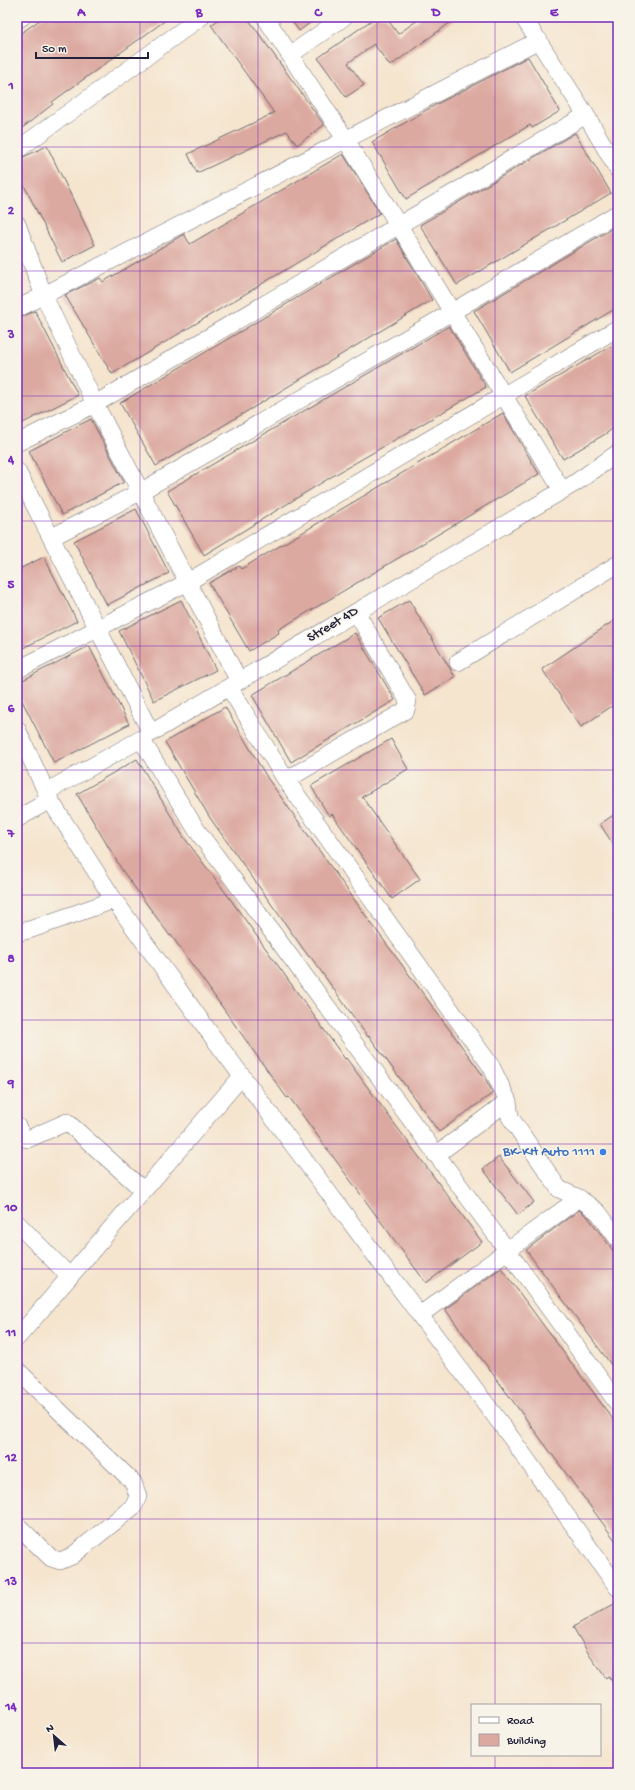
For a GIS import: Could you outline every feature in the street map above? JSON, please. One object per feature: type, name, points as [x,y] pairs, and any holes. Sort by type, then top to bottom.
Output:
[{"type":"street","points":[[17,20],[22,17]]},
{"type":"street","points":[[17,150],[201,17]]},
{"type":"street","points":[[265,17],[346,140],[562,490]]},
{"type":"street","points":[[290,55],[344,17]]},
{"type":"street","points":[[523,17],[586,115],[618,170]]},
{"type":"street","points":[[17,309],[539,40]]},
{"type":"street","points":[[17,443],[95,404],[586,115]]},
{"type":"street","points":[[52,537],[140,492],[452,312],[618,213]]},
{"type":"street","points":[[17,224],[44,296],[95,404],[186,583],[234,684],[286,780],[491,1066],[508,1101],[510,1117],[559,1189],[579,1198],[598,1212],[618,1239]]},
{"type":"street","points":[[17,670],[186,583],[618,328]]},
{"type":"street","name":"Street 4D","points":[[17,819],[48,796],[146,736],[562,490],[618,453]]},
{"type":"street","points":[[17,471],[98,629],[146,736],[196,829],[436,1155],[508,1250],[618,1404]]},
{"type":"street","points":[[458,662],[618,564]]},
{"type":"street","points":[[286,780],[406,710],[408,701],[356,612]]},
{"type":"street","points":[[17,729],[48,796],[114,900],[242,1076],[512,1439],[618,1588]]},
{"type":"street","points":[[17,933],[114,900]]},
{"type":"street","points":[[17,1338],[242,1076]]},
{"type":"street","points":[[436,1155],[508,1101]]},
{"type":"street","points":[[17,1126],[23,1138],[28,1139],[67,1122],[143,1190]]},
{"type":"street","points":[[420,1315],[579,1198]]},
{"type":"street","points":[[17,1223],[70,1277]]},
{"type":"street","points":[[17,1370],[133,1482],[138,1496],[134,1506],[72,1556],[60,1560],[51,1558],[17,1525]]},
{"type":"building","points":[[44,17],[170,17],[52,102],[53,104],[17,132],[17,36]]},
{"type":"building","points":[[222,17],[247,17],[324,125],[297,145],[287,131],[197,173],[188,154],[274,113],[211,25]]},
{"type":"building","points":[[289,17],[318,17],[299,31]]},
{"type":"building","points":[[376,17],[386,17],[398,34],[422,17],[458,17],[390,66],[374,44],[348,63],[364,85],[346,97],[318,58]]},
{"type":"building","points":[[528,57],[560,111],[532,128],[530,125],[406,199],[372,142],[435,105]]},
{"type":"building","points":[[575,133],[611,193],[457,285],[420,225]]},
{"type":"building","points":[[47,146],[95,245],[62,262],[17,171],[17,160]]},
{"type":"building","points":[[343,154],[380,213],[112,374],[65,295],[100,278],[103,282],[184,234],[190,244]]},
{"type":"building","points":[[618,225],[618,307],[510,372],[474,311]]},
{"type":"building","points":[[396,239],[432,300],[156,466],[120,403]]},
{"type":"building","points":[[35,311],[78,395],[17,426],[17,319]]},
{"type":"building","points":[[449,326],[486,387],[331,477],[204,555],[167,491]]},
{"type":"building","points":[[618,342],[618,424],[607,433],[563,459],[525,396]]},
{"type":"building","points":[[503,413],[539,474],[278,630],[279,633],[249,651],[209,583],[239,566],[241,569]]},
{"type":"building","points":[[91,419],[124,482],[62,515],[29,451]]},
{"type":"building","points":[[136,509],[169,573],[107,605],[74,541]]},
{"type":"building","points":[[44,557],[77,621],[17,651],[17,570]]},
{"type":"building","points":[[181,600],[216,670],[154,701],[119,631]]},
{"type":"building","points":[[409,600],[455,677],[425,695],[378,618]]},
{"type":"building","points":[[618,618],[618,702],[581,727],[542,669]]},
{"type":"building","points":[[355,633],[395,700],[291,762],[252,695]]},
{"type":"building","points":[[89,646],[129,724],[54,763],[17,691],[17,683]]},
{"type":"building","points":[[225,707],[268,779],[485,1078],[493,1093],[439,1132],[310,956],[309,957],[210,818],[165,742]]},
{"type":"building","points":[[391,739],[408,769],[362,797],[420,879],[392,899],[332,814],[329,816],[311,786]]},
{"type":"building","points":[[137,759],[183,836],[345,1059],[346,1058],[482,1242],[426,1283],[289,1097],[287,1098],[171,935],[170,936],[122,870],[77,794]]},
{"type":"building","points":[[618,812],[618,852],[600,824]]},
{"type":"building","points":[[499,1157],[534,1202],[518,1215],[483,1169]]},
{"type":"building","points":[[579,1210],[588,1217],[618,1257],[618,1374],[526,1250]]},
{"type":"building","points":[[501,1268],[618,1426],[618,1544],[445,1309]]},
{"type":"building","points":[[614,1604],[618,1611],[618,1689],[608,1676],[606,1678],[590,1656],[573,1627]]},
{"type":"place","name":"BK-KH Auto 1111","points":[[603,1152]]}]
